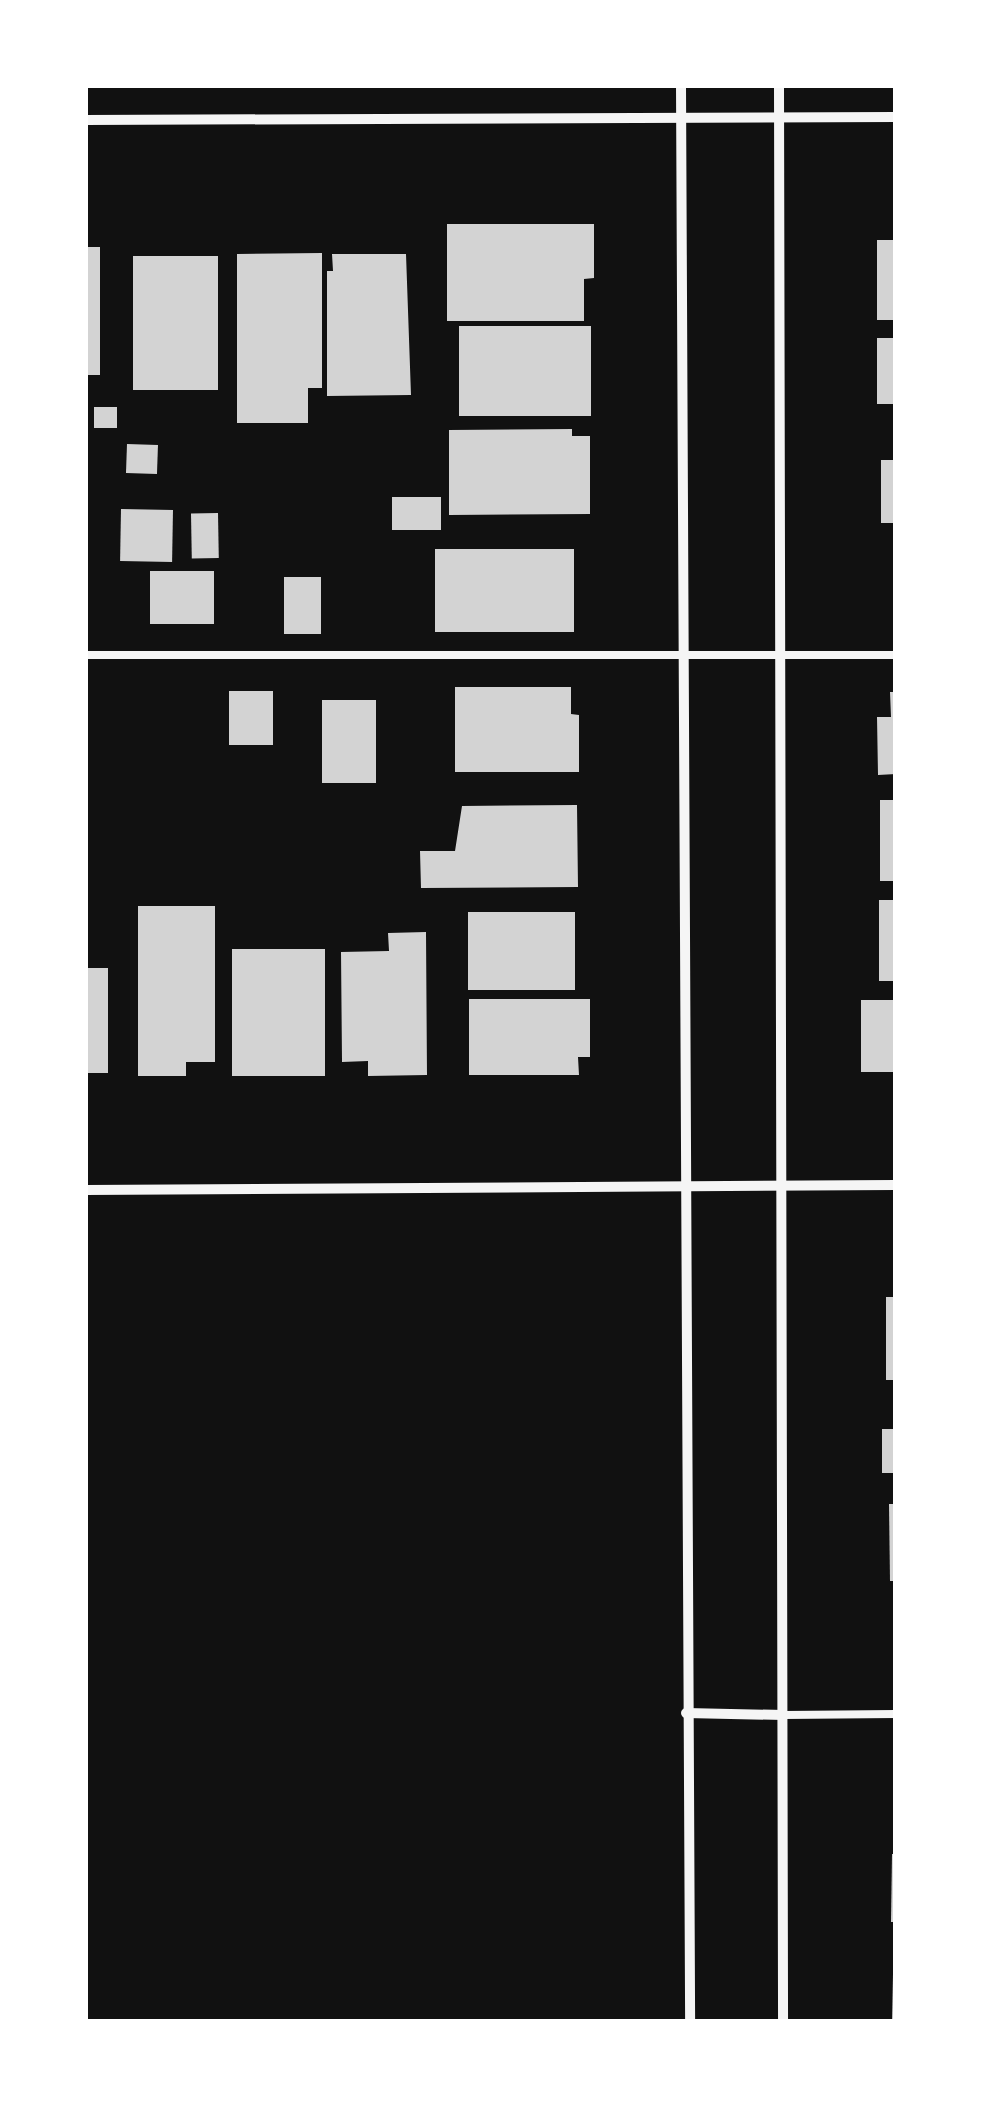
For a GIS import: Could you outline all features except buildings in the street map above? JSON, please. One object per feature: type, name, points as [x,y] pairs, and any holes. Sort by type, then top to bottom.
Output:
[{"type":"street","points":[[681,85],[690,2022]]},
{"type":"street","points":[[779,85],[786,1186],[782,2022]]},
{"type":"street","points":[[85,120],[896,117]]},
{"type":"street","points":[[85,1190],[896,1186]]},
{"type":"street","points":[[686,1713],[784,1715]]},
{"type":"lane","points":[[85,655],[896,654]]},
{"type":"lane","points":[[784,1715],[896,1714]]}]
